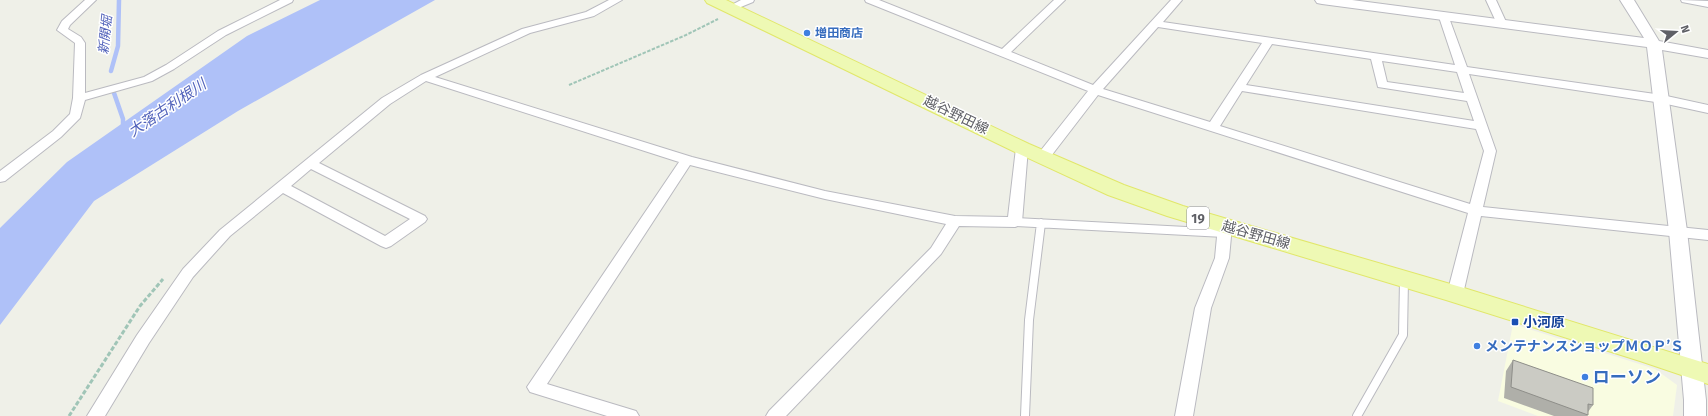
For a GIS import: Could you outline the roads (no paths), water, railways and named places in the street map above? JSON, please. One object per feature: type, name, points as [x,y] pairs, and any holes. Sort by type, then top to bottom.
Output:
[{"type":"main road","name":"越谷野田線","points":[[732,5],[1022,148],[1116,190],[1224,230],[1455,294],[1700,371]]},
{"type":"street","points":[[0,178],[57,134],[76,115],[79,98],[80,43],[77,39],[62,30],[66,23],[90,0]]},
{"type":"street","points":[[79,98],[148,79],[170,67],[222,33],[288,0]]},
{"type":"street","points":[[96,416],[143,339],[188,272],[225,233],[283,187],[386,101],[425,77],[526,31],[590,14],[617,0]]},
{"type":"street","points":[[870,0],[1095,90],[1476,211],[1708,235]]},
{"type":"street","points":[[1044,0],[1058,2]]},
{"type":"street","points":[[1043,157],[1095,90],[1177,0]]},
{"type":"street","points":[[1322,0],[1654,44],[1708,54]]},
{"type":"street","points":[[1491,0],[1502,24]]},
{"type":"street","points":[[1627,0],[1654,44],[1678,231],[1700,371],[1695,400],[1695,416]]},
{"type":"street","points":[[1686,0],[1708,4]]},
{"type":"street","points":[[1003,54],[1058,2]]},
{"type":"street","points":[[1444,17],[1490,151],[1455,294]]},
{"type":"street","points":[[1156,24],[1662,99],[1708,109]]},
{"type":"street","points":[[1212,128],[1269,41]]},
{"type":"street","points":[[1376,57],[1382,85],[1471,98]]},
{"type":"street","points":[[425,77],[686,160],[825,194],[955,221],[1014,222],[1022,148]]},
{"type":"street","points":[[1239,87],[1481,126]]},
{"type":"street","points":[[630,416],[536,387],[686,160]]},
{"type":"street","points":[[283,187],[386,242],[420,219],[311,164]]},
{"type":"street","points":[[775,416],[936,251],[955,221]]},
{"type":"street","points":[[1184,416],[1203,308],[1222,258],[1224,230]]},
{"type":"lane","points":[[1014,222],[1224,230]]},
{"type":"lane","points":[[1025,416],[1029,320],[1041,223]]},
{"type":"lane","points":[[1357,416],[1403,335],[1404,280]]},
{"type":"water","name":"大落古利根川","points":[[320,0],[435,0],[238,111],[94,201],[0,325],[0,228],[67,162],[247,36]]},
{"type":"waterway","name":"新開堀","points":[[111,71],[118,46],[119,0]]},
{"type":"waterway","name":"大落古利根川","points":[[114,93],[123,119],[123,129]]},
{"type":"place","name":"増田商店","points":[[807,33]]},
{"type":"place","name":"小河原","points":[[1515,322]]},
{"type":"place","name":"メンテナンスショップＭＯＰ’Ｓ","points":[[1477,346]]},
{"type":"place","name":"ローソン","points":[[1585,377]]}]
